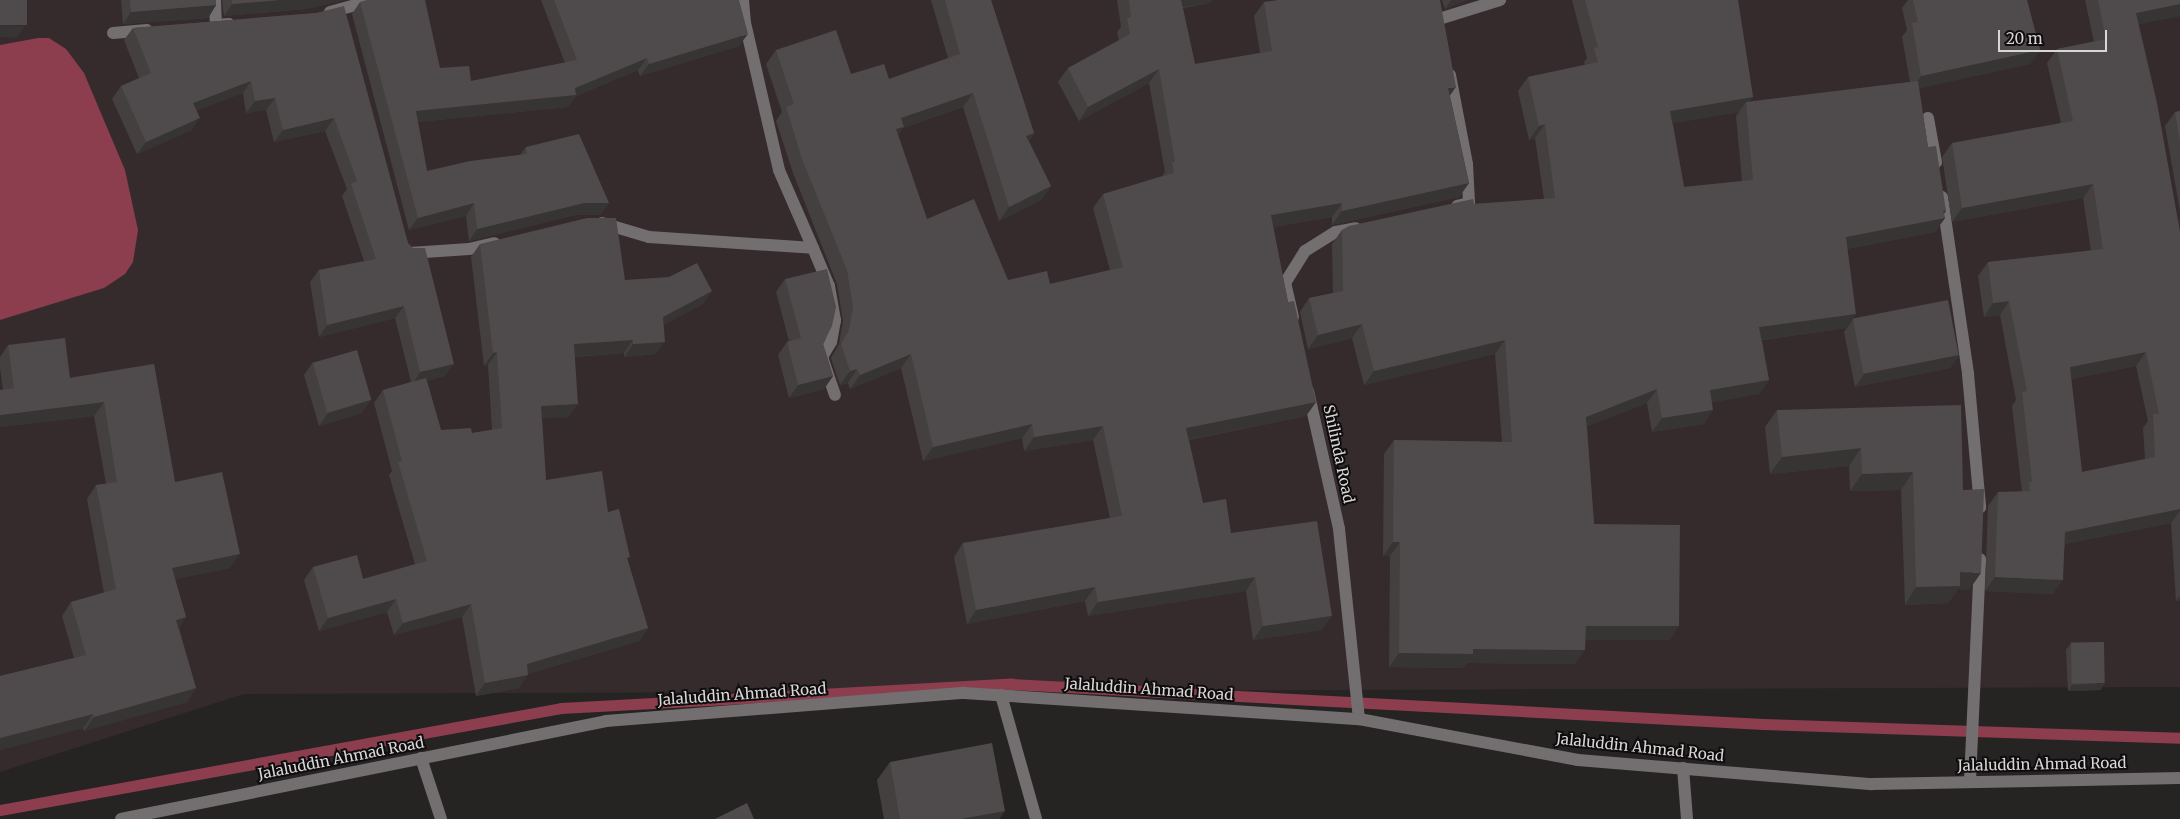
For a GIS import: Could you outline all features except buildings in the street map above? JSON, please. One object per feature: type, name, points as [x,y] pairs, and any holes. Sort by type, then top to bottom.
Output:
[{"type":"street","points":[[214,0],[216,25]]},
{"type":"street","points":[[316,15],[343,15],[374,0]]},
{"type":"street","points":[[743,0],[745,23],[779,170],[829,286],[835,320],[831,342],[822,357],[835,395]]},
{"type":"street","points":[[1439,19],[1500,0]]},
{"type":"street","points":[[198,26],[244,23]]},
{"type":"street","points":[[113,33],[160,29]]},
{"type":"street","points":[[1444,209],[1469,203],[1467,164],[1448,63]]},
{"type":"street","points":[[1928,118],[1968,374],[1980,524]]},
{"type":"street","points":[[585,223],[609,223],[649,237],[813,248]]},
{"type":"street","points":[[1295,330],[1285,283],[1305,251],[1336,232],[1373,225]]},
{"type":"street","points":[[404,244],[407,253],[469,249],[505,240]]},
{"type":"street","name":"Shilinda Road","points":[[1306,377],[1338,529],[1360,719]]},
{"type":"street","points":[[1970,781],[1980,542]]},
{"type":"street","name":"Jalaluddin Ahmad Road","points":[[121,819],[606,721],[964,693],[1360,719],[1578,760],[1872,784],[2180,778]]},
{"type":"street","points":[[1001,695],[1036,819]]},
{"type":"street","points":[[421,758],[441,819]]},
{"type":"street","points":[[1683,768],[1687,819]]},
{"type":"shaded area","points":[[0,0],[2180,0],[2180,687],[244,694],[0,772]]},
{"type":"shaded area","points":[[38,38],[49,38],[66,49],[84,73],[125,170],[138,230],[133,262],[125,274],[104,288],[0,320],[0,45]]},
{"type":"waterway","points":[[0,810],[561,708],[1011,684],[1763,724],[2180,738]]}]
